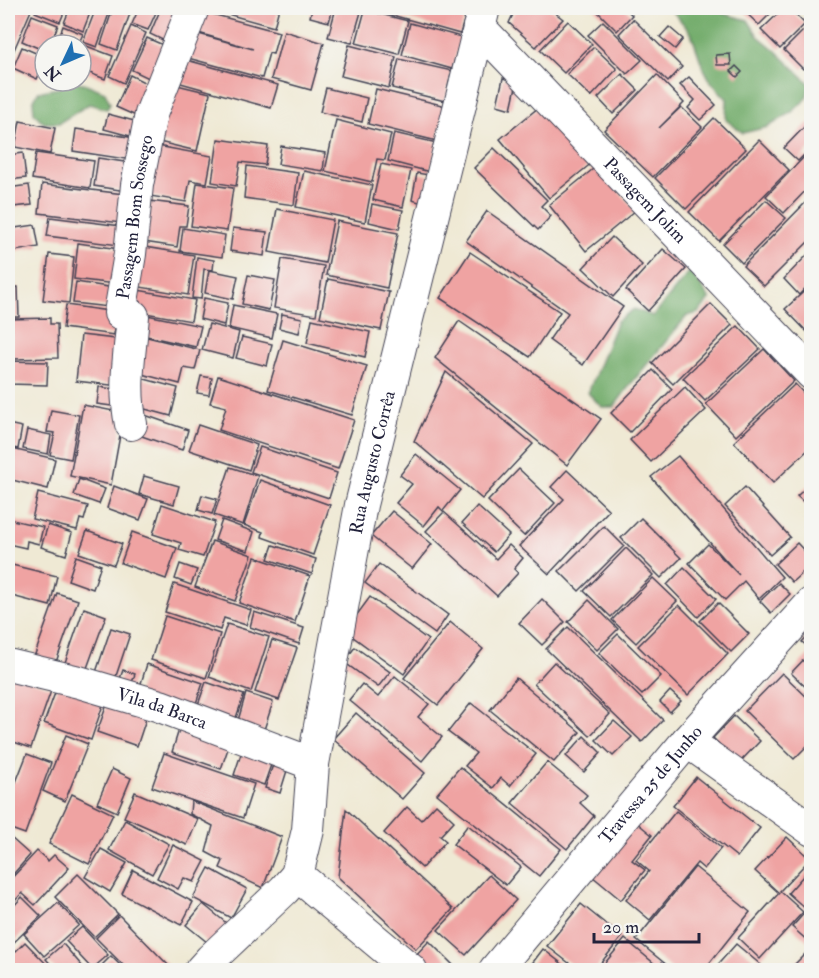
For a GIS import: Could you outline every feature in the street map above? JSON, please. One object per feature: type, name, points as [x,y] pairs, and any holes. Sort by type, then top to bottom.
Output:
[{"type":"street","name":"Passagem Bom Sossego","points":[[131,424],[127,406],[126,382],[133,316],[120,313],[130,254],[137,185],[151,114],[193,8]]},
{"type":"street","name":"Passagem Jolim","points":[[482,17],[812,374]]},
{"type":"street","name":"Rua Augusto Corrêa","points":[[297,875],[308,830],[313,764],[361,505],[482,17]]},
{"type":"street","name":"Travessa 25 de Junho","points":[[495,970],[687,741],[812,603]]},
{"type":"street","name":"Vila da Barca","points":[[8,665],[79,682],[160,706],[313,764]]},
{"type":"street","points":[[687,741],[812,830]]},
{"type":"street","points":[[201,970],[297,875],[411,970]]},
{"type":"green space","points":[[670,8],[718,8],[724,14],[748,20],[758,36],[810,84],[806,99],[791,113],[768,127],[743,133],[726,120],[727,99],[711,82],[702,65],[691,33]]},
{"type":"green space","points":[[93,87],[105,92],[110,103],[107,109],[89,104],[59,123],[44,123],[34,113],[33,102],[38,93],[93,93]]},
{"type":"green space","points":[[690,271],[710,299],[698,313],[687,316],[614,407],[602,407],[588,393],[617,321],[634,309],[653,316]]},
{"type":"building","points":[[8,8],[32,8],[11,57],[8,55]]},
{"type":"building","points":[[36,8],[66,8],[60,22],[35,12]]},
{"type":"building","points":[[70,8],[92,8],[83,31],[64,23]]},
{"type":"building","points":[[96,8],[111,8],[97,47],[93,46],[93,33],[86,33]]},
{"type":"building","points":[[113,8],[132,8],[117,50],[101,44]]},
{"type":"building","points":[[139,8],[158,8],[148,30],[132,24]]},
{"type":"building","points":[[161,8],[174,8],[185,12],[171,44],[150,34]]},
{"type":"building","points":[[206,8],[279,8],[274,27]]},
{"type":"building","points":[[312,8],[333,8],[329,22],[310,17]]},
{"type":"building","points":[[336,8],[361,12],[352,43],[328,37]]},
{"type":"building","points":[[386,8],[444,8],[466,13],[460,34],[385,13]]},
{"type":"building","points":[[516,8],[549,8],[563,19],[536,47],[509,23]]},
{"type":"building","points":[[594,8],[625,8],[632,15],[617,31]]},
{"type":"building","points":[[743,8],[776,8],[759,25]]},
{"type":"building","points":[[784,8],[789,8],[805,24],[780,49],[761,30]]},
{"type":"building","points":[[365,10],[408,21],[399,54],[356,43]]},
{"type":"building","points":[[201,11],[279,32],[273,54],[269,53],[262,78],[188,58],[195,33],[253,49],[195,32]]},
{"type":"building","points":[[32,15],[58,25],[55,33],[33,33],[33,46],[22,41]]},
{"type":"building","points":[[633,19],[682,67],[668,82],[619,34]]},
{"type":"building","points":[[568,21],[592,44],[564,73],[540,50]]},
{"type":"building","points":[[603,21],[642,60],[627,74],[588,35]]},
{"type":"building","points":[[812,22],[812,60],[803,69],[784,50]]},
{"type":"building","points":[[410,23],[461,37],[452,69],[402,55]]},
{"type":"building","points":[[63,26],[80,33],[60,33]]},
{"type":"building","points":[[131,26],[146,33],[124,83],[109,76]]},
{"type":"building","points":[[669,27],[683,39],[675,49],[660,37]]},
{"type":"building","points":[[284,31],[324,43],[311,90],[271,79]]},
{"type":"building","points":[[147,38],[170,48],[155,81],[132,70]]},
{"type":"building","points":[[349,45],[396,57],[389,88],[341,76]]},
{"type":"building","points":[[22,47],[33,52],[33,77],[13,68]]},
{"type":"building","points":[[594,47],[617,69],[591,97],[567,74]]},
{"type":"building","points":[[93,48],[113,56],[105,79],[93,74]]},
{"type":"building","points":[[730,54],[731,65],[717,65],[716,55]]},
{"type":"building","points":[[183,59],[278,85],[271,108],[177,82]]},
{"type":"building","points":[[399,59],[452,71],[445,101],[392,88]]},
{"type":"building","points":[[736,66],[742,72],[737,77],[731,71]]},
{"type":"building","points":[[622,74],[638,90],[613,114],[598,98]]},
{"type":"building","points":[[130,75],[150,85],[136,116],[116,107]]},
{"type":"building","points":[[657,75],[684,103],[659,128],[681,107],[702,127],[653,177],[604,130]]},
{"type":"building","points":[[689,77],[716,105],[700,120],[688,108],[695,100],[680,85]]},
{"type":"building","points":[[503,78],[517,82],[511,109],[497,105]]},
{"type":"building","points":[[173,84],[210,93],[197,151],[159,142]]},
{"type":"building","points":[[326,88],[367,98],[362,122],[320,112]]},
{"type":"building","points":[[376,89],[446,106],[437,141],[368,124]]},
{"type":"building","points":[[544,103],[593,162],[549,198],[500,139]]},
{"type":"building","points":[[108,114],[138,122],[134,137],[104,129]]},
{"type":"building","points":[[714,118],[746,149],[686,209],[655,178]]},
{"type":"building","points":[[336,120],[391,134],[385,160],[377,159],[372,182],[325,171]]},
{"type":"building","points":[[20,121],[55,128],[50,154],[15,147]]},
{"type":"building","points":[[808,123],[812,126],[812,147],[798,161],[784,148]]},
{"type":"building","points":[[76,129],[135,138],[132,160],[73,151]]},
{"type":"building","points":[[394,133],[437,143],[430,172],[388,161]]},
{"type":"building","points":[[218,139],[268,146],[265,165],[240,162],[236,186],[212,182]]},
{"type":"building","points":[[759,140],[789,170],[719,241],[689,212]]},
{"type":"building","points":[[152,145],[212,156],[207,183],[190,180],[186,202],[144,195]]},
{"type":"building","points":[[281,146],[325,153],[323,171],[278,164]]},
{"type":"building","points":[[494,148],[547,200],[541,206],[551,216],[538,230],[474,168]]},
{"type":"building","points":[[23,153],[26,178],[8,180],[8,155]]},
{"type":"building","points":[[36,153],[94,161],[90,188],[32,179]]},
{"type":"building","points":[[805,156],[812,163],[812,184],[784,213],[766,196]]},
{"type":"building","points":[[98,158],[131,163],[126,191],[94,186]]},
{"type":"building","points":[[381,164],[411,170],[403,207],[373,200]]},
{"type":"building","points":[[598,165],[635,211],[586,251],[549,205]]},
{"type":"building","points":[[247,166],[298,173],[294,205],[244,198]]},
{"type":"building","points":[[304,171],[372,185],[365,222],[296,207]]},
{"type":"building","points":[[417,173],[429,175],[423,203],[412,200]]},
{"type":"building","points":[[197,183],[233,188],[227,231],[191,226]]},
{"type":"building","points":[[42,184],[124,194],[121,223],[39,213]]},
{"type":"building","points":[[29,185],[32,205],[13,207],[15,222],[8,223],[8,188]]},
{"type":"building","points":[[766,200],[786,218],[742,263],[723,244]]},
{"type":"building","points":[[149,201],[189,206],[186,226],[180,226],[177,247],[144,242]]},
{"type":"building","points":[[807,201],[812,205],[812,238],[764,286],[743,266]]},
{"type":"building","points":[[372,204],[403,210],[399,229],[369,222]]},
{"type":"building","points":[[277,209],[333,220],[325,263],[269,252]]},
{"type":"building","points":[[487,211],[623,307],[583,365],[549,340],[568,313],[466,241]]},
{"type":"building","points":[[50,217],[121,226],[119,245],[47,236]]},
{"type":"building","points":[[337,221],[398,233],[387,288],[326,275]]},
{"type":"building","points":[[35,225],[39,247],[9,252],[14,283],[8,284],[8,229]]},
{"type":"building","points":[[183,228],[225,235],[222,257],[180,251]]},
{"type":"building","points":[[233,228],[267,232],[264,256],[230,251]]},
{"type":"building","points":[[612,237],[642,265],[613,297],[583,268]]},
{"type":"building","points":[[78,243],[119,249],[115,284],[74,279]]},
{"type":"building","points":[[139,246],[194,255],[188,295],[134,286]]},
{"type":"building","points":[[663,249],[686,269],[648,311],[626,290]]},
{"type":"building","points":[[812,250],[812,281],[799,295],[784,279]]},
{"type":"building","points":[[470,252],[560,312],[530,357],[440,298]]},
{"type":"building","points":[[49,254],[74,257],[69,303],[43,300]]},
{"type":"building","points":[[197,257],[214,260],[213,270],[204,269],[201,299],[192,298]]},
{"type":"building","points":[[282,259],[324,266],[316,315],[274,308]]},
{"type":"building","points":[[209,270],[238,276],[233,299],[205,293]]},
{"type":"building","points":[[248,275],[275,280],[269,310],[242,304]]},
{"type":"building","points":[[328,279],[389,292],[381,330],[320,317]]},
{"type":"building","points":[[76,282],[121,289],[118,308],[73,303]]},
{"type":"building","points":[[812,284],[812,337],[785,309]]},
{"type":"building","points":[[8,287],[18,287],[19,317],[8,317]]},
{"type":"building","points":[[132,289],[195,300],[191,321],[128,310]]},
{"type":"building","points":[[204,298],[228,303],[224,325],[200,319]]},
{"type":"building","points":[[711,304],[732,325],[673,384],[652,363]]},
{"type":"building","points":[[66,305],[116,312],[114,335],[63,328]]},
{"type":"building","points":[[233,305],[277,314],[272,338],[229,328]]},
{"type":"building","points":[[137,313],[201,326],[196,347],[133,333]]},
{"type":"building","points":[[282,314],[302,318],[299,333],[279,328]]},
{"type":"building","points":[[50,318],[50,324],[57,324],[58,358],[12,359],[11,319]]},
{"type":"building","points":[[312,319],[370,332],[365,357],[307,343]]},
{"type":"building","points":[[459,321],[601,419],[567,465],[435,358]]},
{"type":"building","points":[[209,324],[239,332],[233,358],[202,350]]},
{"type":"building","points":[[738,326],[760,349],[705,401],[683,378]]},
{"type":"building","points":[[81,335],[124,340],[119,386],[76,381]]},
{"type":"building","points":[[139,335],[200,350],[195,370],[184,368],[180,384],[130,371]]},
{"type":"building","points":[[242,337],[272,344],[267,366],[236,358]]},
{"type":"building","points":[[283,340],[367,366],[352,415],[268,390]]},
{"type":"building","points":[[764,349],[794,381],[736,436],[706,404]]},
{"type":"building","points":[[8,361],[48,362],[47,385],[8,384]]},
{"type":"building","points":[[653,370],[672,389],[630,432],[611,413]]},
{"type":"building","points":[[446,372],[533,444],[482,499],[414,441]]},
{"type":"building","points":[[201,376],[212,378],[209,395],[197,393]]},
{"type":"building","points":[[218,376],[354,420],[338,469],[219,430],[226,407],[210,403]]},
{"type":"building","points":[[137,377],[178,388],[171,416],[130,405]]},
{"type":"building","points":[[795,384],[812,402],[812,446],[773,483],[734,442]]},
{"type":"building","points":[[99,387],[121,390],[119,407],[97,404]]},
{"type":"building","points":[[685,387],[706,410],[651,462],[630,440]]},
{"type":"building","points":[[83,405],[124,413],[111,485],[70,476]]},
{"type":"building","points":[[51,410],[79,415],[71,459],[50,455],[55,433],[47,432]]},
{"type":"building","points":[[139,413],[188,430],[182,450],[133,433]]},
{"type":"building","points":[[8,424],[22,427],[18,449],[8,447]]},
{"type":"building","points":[[198,425],[257,445],[249,470],[189,450]]},
{"type":"building","points":[[27,430],[51,435],[48,454],[23,449]]},
{"type":"building","points":[[260,447],[337,473],[329,498],[251,472]]},
{"type":"building","points":[[8,448],[55,459],[48,489],[8,479]]},
{"type":"building","points":[[416,454],[460,490],[443,511],[439,507],[424,526],[396,503],[412,484],[400,475]]},
{"type":"building","points":[[678,456],[782,577],[759,599],[744,581],[725,600],[689,563],[708,544],[739,575],[651,477]]},
{"type":"building","points":[[230,467],[258,476],[243,525],[214,515]]},
{"type":"building","points":[[519,469],[555,503],[524,536],[488,501]]},
{"type":"building","points":[[567,470],[609,510],[549,574],[519,546],[564,499],[551,487]]},
{"type":"building","points":[[144,476],[179,486],[174,504],[139,494]]},
{"type":"building","points":[[79,479],[105,489],[99,504],[74,495]]},
{"type":"building","points":[[260,480],[330,505],[313,555],[262,537],[263,532],[244,525]]},
{"type":"building","points":[[812,482],[812,510],[797,496]]},
{"type":"building","points":[[114,486],[148,499],[140,520],[107,508]]},
{"type":"building","points":[[745,487],[790,537],[770,555],[725,506]]},
{"type":"building","points":[[38,493],[88,506],[84,520],[80,519],[77,530],[32,519]]},
{"type":"building","points":[[202,495],[217,499],[212,514],[198,510]]},
{"type":"building","points":[[162,504],[215,522],[203,557],[179,550],[181,543],[153,534]]},
{"type":"building","points":[[477,506],[509,535],[494,552],[462,523]]},
{"type":"building","points":[[392,511],[432,544],[412,569],[371,536]]},
{"type":"building","points":[[444,512],[496,559],[509,545],[523,558],[514,569],[518,573],[497,596],[426,531]]},
{"type":"building","points":[[641,518],[681,558],[661,578],[621,538]]},
{"type":"building","points":[[8,519],[43,527],[39,544],[27,541],[26,548],[8,544]]},
{"type":"building","points":[[222,520],[254,532],[248,551],[215,540]]},
{"type":"building","points":[[48,525],[72,533],[66,555],[41,547]]},
{"type":"building","points":[[604,526],[624,546],[579,591],[559,571]]},
{"type":"building","points":[[87,531],[122,544],[114,565],[79,553]]},
{"type":"building","points":[[132,532],[177,548],[166,579],[121,563]]},
{"type":"building","points":[[212,541],[252,555],[235,601],[195,587]]},
{"type":"building","points":[[797,543],[812,559],[812,564],[792,582],[775,564]]},
{"type":"building","points":[[273,545],[316,559],[312,574],[268,559]]},
{"type":"building","points":[[626,548],[653,575],[611,617],[584,591]]},
{"type":"building","points":[[76,556],[101,565],[93,589],[68,580]]},
{"type":"building","points":[[255,557],[310,576],[295,622],[239,603]]},
{"type":"building","points":[[8,564],[57,576],[50,606],[8,595]]},
{"type":"building","points":[[180,564],[197,570],[191,585],[175,579]]},
{"type":"building","points":[[379,564],[448,615],[435,634],[365,583]]},
{"type":"building","points":[[684,567],[716,599],[698,617],[667,585]]},
{"type":"building","points":[[653,578],[677,601],[636,643],[612,620]]},
{"type":"building","points":[[779,583],[790,594],[771,613],[760,601]]},
{"type":"building","points":[[174,584],[251,610],[246,625],[224,618],[220,630],[165,612]]},
{"type":"building","points":[[57,593],[78,600],[55,665],[34,657]]},
{"type":"building","points":[[370,597],[428,640],[404,674],[345,631]]},
{"type":"building","points":[[542,599],[565,622],[542,645],[519,623]]},
{"type":"building","points":[[589,600],[618,629],[597,650],[568,622]]},
{"type":"building","points":[[718,603],[749,634],[731,652],[700,621]]},
{"type":"building","points":[[679,605],[728,654],[688,695],[638,646]]},
{"type":"building","points":[[84,608],[106,616],[83,679],[62,671]]},
{"type":"building","points":[[254,612],[304,628],[299,644],[250,627]]},
{"type":"building","points":[[165,616],[220,634],[206,678],[151,660]]},
{"type":"building","points":[[450,622],[483,649],[438,705],[404,678]]},
{"type":"building","points":[[227,624],[269,637],[251,692],[209,677]]},
{"type":"building","points":[[568,627],[663,720],[642,742],[546,649]]},
{"type":"building","points":[[111,628],[130,634],[112,688],[93,681]]},
{"type":"building","points":[[812,631],[812,650],[802,642]]},
{"type":"building","points":[[618,634],[661,676],[642,695],[599,653]]},
{"type":"building","points":[[272,640],[297,648],[279,700],[255,692]]},
{"type":"building","points":[[355,647],[390,672],[378,687],[344,662]]},
{"type":"building","points":[[810,653],[812,654],[812,693],[791,673]]},
{"type":"building","points":[[554,662],[610,714],[590,736],[534,684]]},
{"type":"building","points":[[147,664],[203,683],[192,715],[137,696]]},
{"type":"building","points":[[123,670],[135,674],[128,694],[116,690]]},
{"type":"building","points":[[8,672],[52,688],[31,748],[8,740]]},
{"type":"building","points":[[782,673],[812,702],[812,741],[794,759],[745,711]]},
{"type":"building","points":[[395,676],[429,704],[418,717],[442,737],[422,761],[349,700],[362,684],[378,697]]},
{"type":"building","points":[[516,678],[580,732],[554,762],[490,710]]},
{"type":"building","points":[[59,682],[105,699],[91,740],[44,723]]},
{"type":"building","points":[[206,682],[244,695],[232,729],[194,716]]},
{"type":"building","points":[[670,691],[681,701],[670,712],[660,702]]},
{"type":"building","points":[[111,693],[150,707],[137,746],[97,732]]},
{"type":"building","points":[[246,693],[273,702],[261,739],[235,731]]},
{"type":"building","points":[[471,703],[536,754],[510,786],[501,778],[493,788],[465,766],[476,753],[448,732]]},
{"type":"building","points":[[356,713],[425,773],[402,799],[333,739]]},
{"type":"building","points":[[734,716],[760,741],[739,763],[713,738]]},
{"type":"building","points":[[182,720],[232,737],[221,769],[172,752]]},
{"type":"building","points":[[614,721],[632,737],[613,756],[596,740]]},
{"type":"building","points":[[66,735],[88,744],[65,801],[43,791]]},
{"type":"building","points":[[584,736],[601,753],[584,772],[566,756]]},
{"type":"building","points":[[244,745],[274,756],[264,785],[234,775]]},
{"type":"building","points":[[164,753],[254,784],[243,818],[152,787]]},
{"type":"building","points":[[27,754],[51,763],[25,834],[8,828],[8,779],[16,782]]},
{"type":"building","points":[[275,759],[289,764],[280,793],[265,788]]},
{"type":"building","points":[[547,762],[587,795],[580,803],[594,816],[567,849],[512,803]]},
{"type":"building","points":[[460,767],[561,849],[539,876],[437,794]]},
{"type":"building","points":[[112,769],[131,778],[117,812],[97,803]]},
{"type":"building","points":[[696,777],[760,828],[737,857],[673,806]]},
{"type":"building","points":[[135,792],[198,819],[187,845],[124,817]]},
{"type":"building","points":[[72,794],[113,814],[89,864],[49,844]]},
{"type":"building","points":[[191,801],[282,837],[263,888],[220,868],[223,861],[206,852],[213,826],[190,814]]},
{"type":"building","points":[[436,804],[454,821],[440,836],[446,841],[422,868],[384,833],[407,807],[421,820]]},
{"type":"building","points":[[346,809],[453,909],[416,949],[338,877]]},
{"type":"building","points":[[676,811],[721,848],[704,869],[697,863],[650,920],[626,900],[649,871],[636,860]]},
{"type":"building","points":[[125,820],[169,844],[152,874],[109,850]]},
{"type":"building","points":[[636,822],[652,835],[632,860],[645,870],[621,900],[592,876]]},
{"type":"building","points":[[468,825],[521,867],[506,885],[453,844]]},
{"type":"building","points":[[10,837],[30,855],[8,880],[8,840]]},
{"type":"building","points":[[787,837],[810,859],[780,891],[803,912],[760,959],[738,938],[779,893],[755,871]]},
{"type":"building","points":[[173,845],[205,861],[194,882],[184,878],[178,889],[157,878]]},
{"type":"building","points":[[101,849],[127,863],[110,892],[85,877]]},
{"type":"building","points":[[37,851],[48,861],[54,855],[69,868],[35,905],[22,893],[11,905],[8,902],[8,882]]},
{"type":"building","points":[[812,866],[812,940],[809,942],[792,927],[807,910],[788,893]]},
{"type":"building","points":[[695,867],[750,912],[704,970],[673,970],[636,940]]},
{"type":"building","points":[[209,868],[247,889],[231,918],[193,898]]},
{"type":"building","points":[[133,870],[193,902],[181,925],[122,894]]},
{"type":"building","points":[[78,874],[118,914],[94,937],[55,897]]},
{"type":"building","points":[[489,875],[516,900],[466,955],[438,930]]},
{"type":"building","points":[[22,897],[41,916],[8,948],[8,905],[11,909]]},
{"type":"building","points":[[58,903],[79,925],[44,956],[24,934]]},
{"type":"building","points":[[203,904],[230,926],[213,947],[186,925]]},
{"type":"building","points":[[581,904],[622,937],[595,970],[578,970],[547,946]]},
{"type":"building","points":[[119,915],[173,970],[128,970],[96,938]]},
{"type":"building","points":[[82,927],[108,955],[92,969],[66,941]]},
{"type":"building","points":[[625,939],[662,970],[599,970]]},
{"type":"building","points":[[429,941],[455,967],[451,970],[424,970],[412,959]]},
{"type":"building","points":[[25,942],[52,970],[8,970],[8,959]]},
{"type":"building","points":[[63,944],[82,966],[77,970],[56,970],[46,959]]},
{"type":"building","points":[[736,944],[761,965],[756,970],[713,970]]},
{"type":"building","points":[[812,947],[812,970],[789,970]]},
{"type":"building","points":[[543,949],[570,970],[527,970]]},
{"type":"building","points":[[111,956],[125,970],[98,969]]}]
